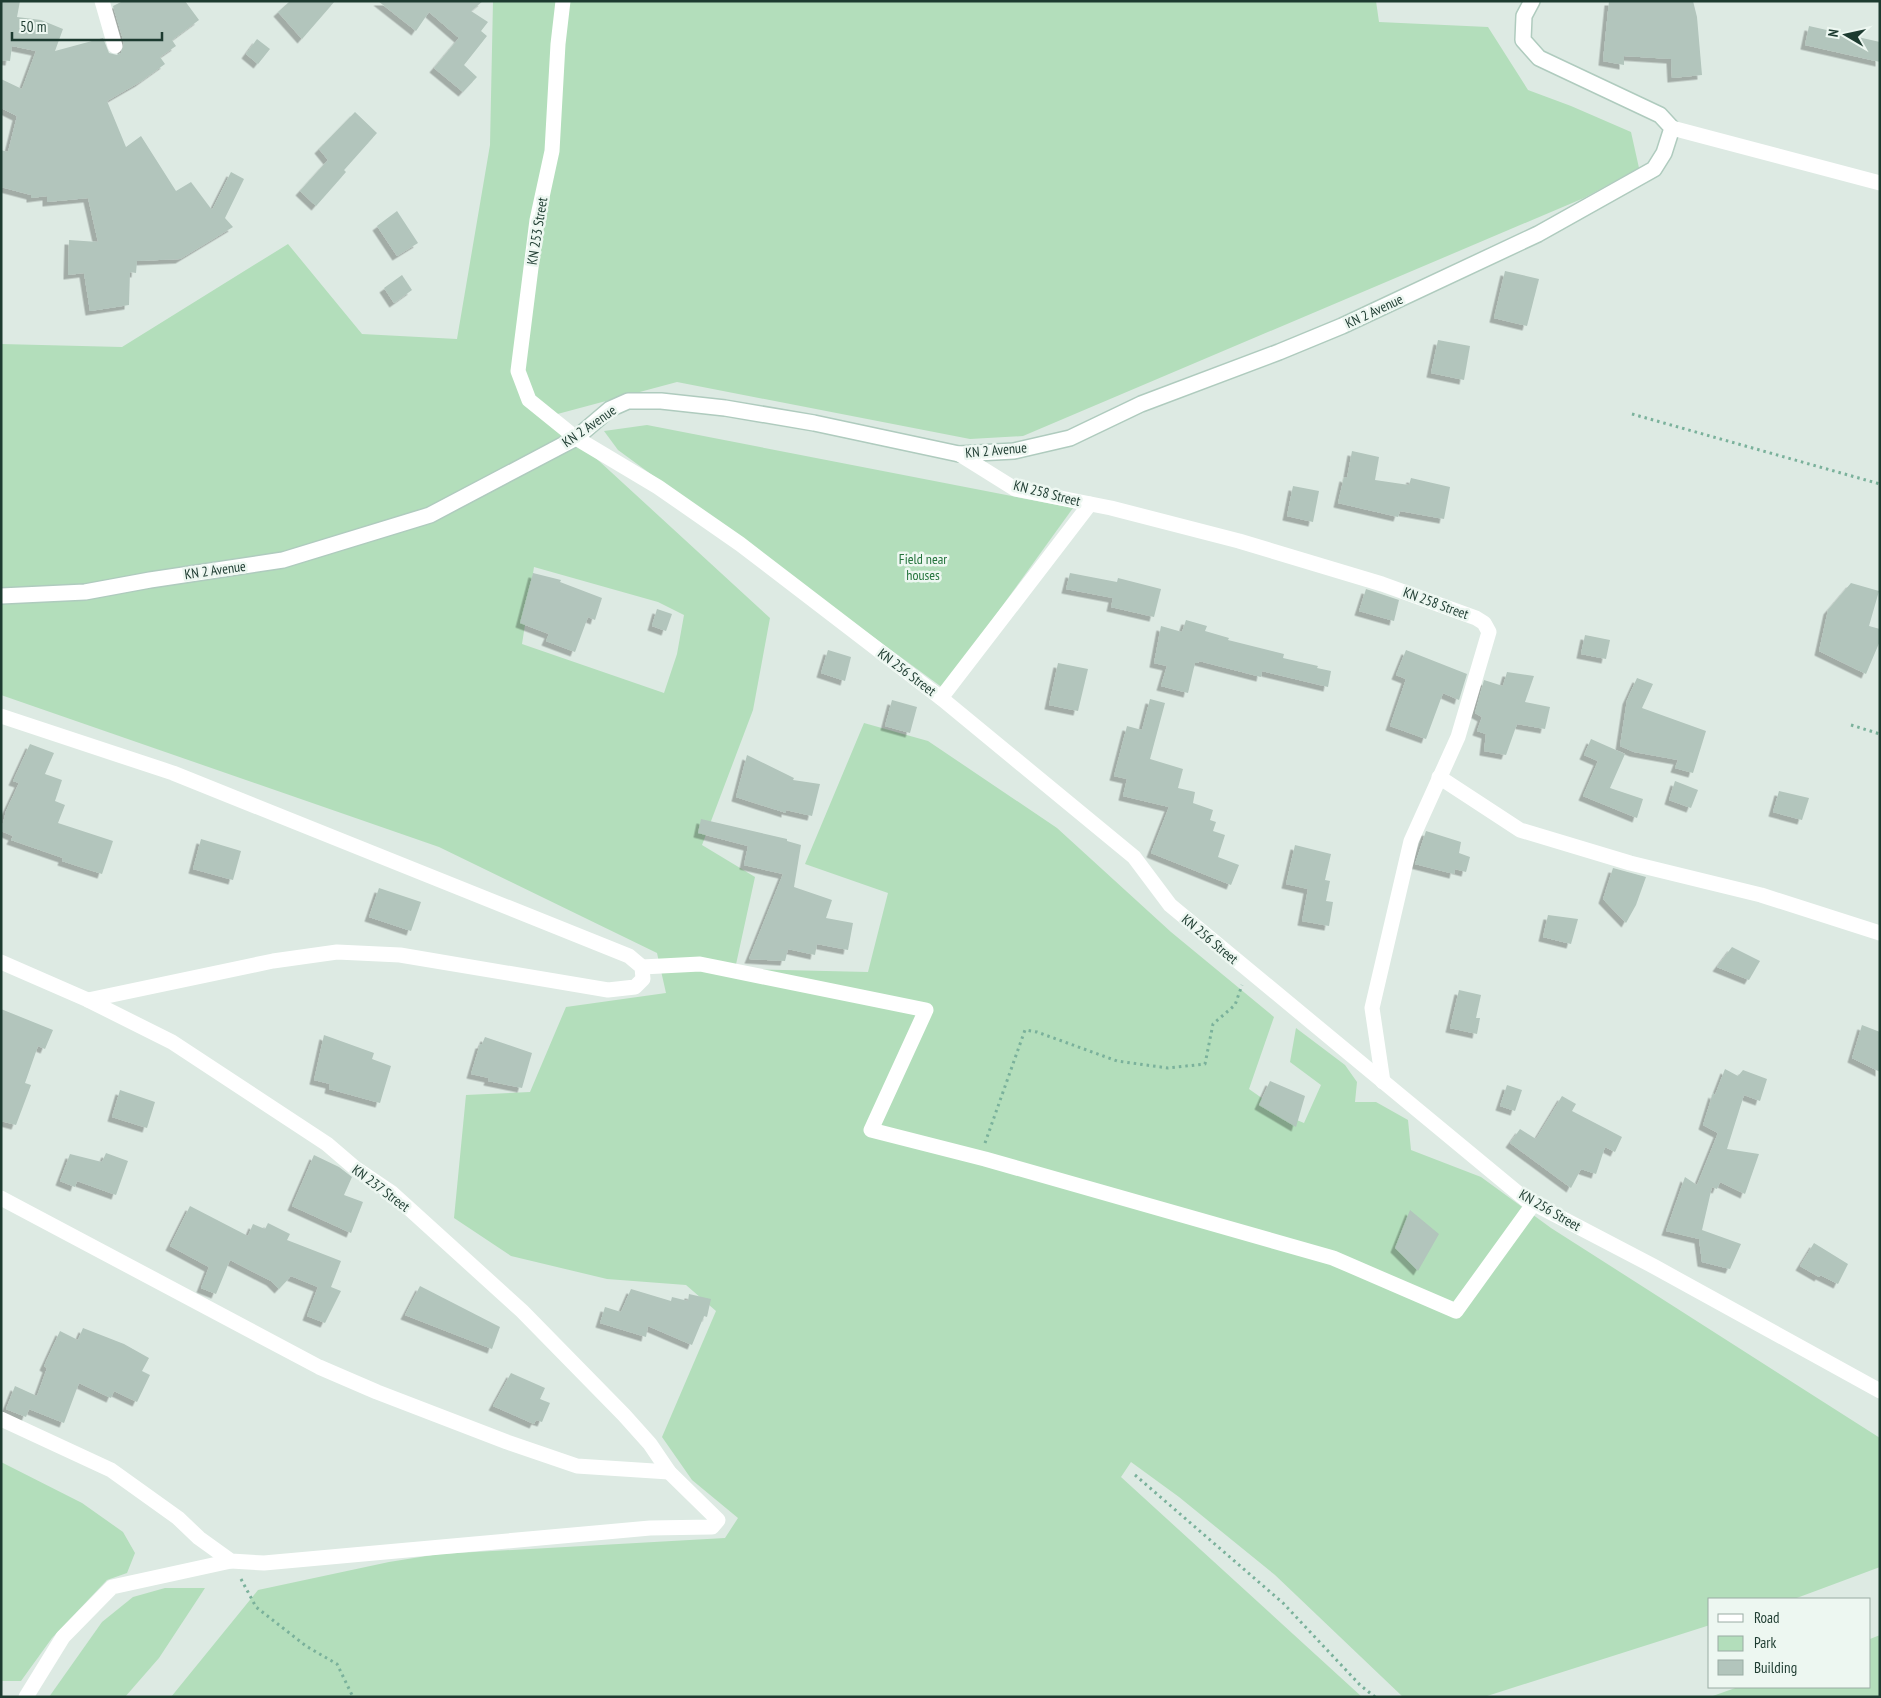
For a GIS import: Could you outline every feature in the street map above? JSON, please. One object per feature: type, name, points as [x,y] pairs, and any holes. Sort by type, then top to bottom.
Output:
[{"type":"street","points":[[102,1],[115,46]]},
{"type":"street","name":"KN 253 Street","points":[[563,1],[558,44],[552,150],[537,220],[518,371],[529,400],[576,438]]},
{"type":"street","points":[[1532,1],[1524,16],[1524,40],[1539,58],[1660,115],[1672,128],[1880,183]]},
{"type":"street","name":"KN 2 Avenue","points":[[1,596],[85,592],[283,560],[430,515],[576,438],[610,409],[628,401],[661,401],[725,408],[814,422],[959,454],[1014,451],[1070,438],[1141,404],[1342,326],[1538,234],[1654,169],[1664,153],[1672,128]]},
{"type":"street","name":"KN 256 Street","points":[[576,438],[658,487],[740,544],[941,698],[1134,857],[1170,905],[1525,1199],[1655,1267],[1880,1391]]},
{"type":"street","name":"KN 258 Street","points":[[959,454],[1015,489],[1090,504],[1239,541],[1382,584],[1476,618],[1484,623],[1489,632],[1458,737],[1412,841],[1372,1008],[1383,1082]]},
{"type":"street","points":[[941,698],[1090,504]]},
{"type":"street","points":[[1,716],[173,773],[630,956],[642,967],[643,979],[635,987],[608,990],[400,955],[337,952],[273,961],[88,1000]]},
{"type":"street","points":[[1439,777],[1520,830],[1630,863],[1761,894],[1880,933]]},
{"type":"street","name":"KN 237 Street","points":[[1,962],[88,1000],[172,1042],[327,1144],[355,1168],[392,1193],[528,1318],[624,1415],[650,1444],[669,1472],[718,1520],[712,1527],[650,1528],[264,1563],[231,1561]]},
{"type":"street","points":[[642,967],[700,964],[926,1010],[871,1130],[980,1157],[1333,1258],[1456,1310],[1534,1203]]},
{"type":"street","points":[[1,1198],[319,1367],[376,1392],[576,1466],[669,1472]]},
{"type":"street","points":[[1,1419],[111,1470],[178,1518],[199,1538],[231,1561]]},
{"type":"street","points":[[26,1697],[63,1638],[112,1587],[231,1561]]},
{"type":"path","points":[[1632,414],[1880,484]]},
{"type":"path","points":[[1851,725],[1880,734]]},
{"type":"path","points":[[980,1157],[1025,1030],[1037,1032],[1117,1061],[1168,1068],[1205,1064],[1214,1024],[1235,1005],[1247,970]]},
{"type":"path","points":[[1135,1475],[1283,1602],[1360,1685],[1375,1697]]},
{"type":"path","points":[[231,1561],[256,1606],[306,1646],[337,1664],[353,1697]]},
{"type":"green space","points":[[493,1],[1376,1],[1379,22],[1488,27],[1528,90],[1631,132],[1639,168],[1584,198],[1023,436],[970,439],[677,382],[550,416],[770,618],[753,710],[702,845],[755,877],[735,969],[868,972],[888,893],[805,864],[864,723],[928,741],[1057,828],[1171,932],[1274,1017],[1249,1089],[1287,1116],[1304,1123],[1321,1085],[1290,1062],[1296,1028],[1345,1065],[1357,1082],[1355,1102],[1376,1102],[1408,1120],[1411,1150],[1481,1177],[1551,1228],[1880,1438],[1880,1567],[1797,1598],[1708,1598],[1708,1626],[1484,1697],[1403,1697],[1275,1575],[1179,1497],[1131,1462],[1121,1477],[1362,1697],[171,1697],[258,1590],[389,1562],[439,1554],[725,1538],[738,1518],[692,1480],[662,1437],[716,1311],[686,1285],[607,1279],[511,1256],[454,1218],[466,1095],[530,1092],[566,1007],[666,993],[657,953],[439,847],[1,695],[1,344],[122,347],[288,244],[362,334],[457,339],[490,145]],"holes":[[[534,567],[658,602],[684,615],[677,654],[664,693],[522,644]]]},
{"type":"green space","name":"Field near houses","points":[[647,425],[1073,508],[943,688],[618,450],[604,431]]},
{"type":"green space","points":[[1,1462],[82,1503],[123,1532],[135,1553],[127,1573],[107,1580],[52,1638],[21,1681],[1,1681]]},
{"type":"green space","points":[[165,1588],[205,1588],[159,1658],[125,1697],[49,1697],[102,1622],[133,1597]]},
{"type":"green space","points":[[1880,1635],[1880,1697],[1710,1697],[1735,1688],[1871,1688],[1871,1639]]},
{"type":"building","points":[[1,1],[20,1],[17,17],[41,20],[63,29],[55,51],[103,38],[109,53],[117,55],[121,53],[124,43],[113,6],[123,1],[185,1],[199,20],[172,40],[176,46],[160,57],[165,64],[140,82],[107,101],[126,147],[141,136],[176,191],[191,182],[212,210],[231,172],[244,179],[225,218],[233,227],[180,259],[137,261],[136,273],[130,272],[129,305],[90,311],[84,273],[68,275],[69,240],[98,242],[88,198],[47,202],[47,196],[31,198],[31,195],[1,187],[1,150],[8,152],[17,116],[1,108],[1,79],[22,89],[36,51],[12,46],[10,61],[1,60]]},
{"type":"building","points":[[290,1],[335,1],[302,39],[278,12]]},
{"type":"building","points":[[378,1],[483,1],[471,11],[488,22],[481,31],[487,36],[464,65],[477,77],[463,92],[434,68],[459,38],[429,12],[416,31]]},
{"type":"building","points":[[1609,1],[1693,1],[1697,17],[1702,75],[1672,78],[1671,59],[1624,56],[1624,65],[1603,61]]},
{"type":"building","points":[[1809,26],[1880,42],[1880,62],[1805,45]]},
{"type":"building","points":[[257,39],[270,49],[258,64],[246,54]]},
{"type":"building","points":[[355,112],[377,133],[344,170],[346,172],[316,206],[300,191],[328,160],[319,149]]},
{"type":"building","points":[[397,211],[418,243],[397,256],[377,226]]},
{"type":"building","points":[[1505,271],[1539,279],[1527,326],[1494,318]]},
{"type":"building","points":[[402,275],[412,290],[394,303],[384,288]]},
{"type":"building","points":[[1438,340],[1470,346],[1464,380],[1431,373]]},
{"type":"building","points":[[1352,451],[1379,457],[1375,480],[1409,485],[1411,478],[1450,487],[1444,519],[1400,511],[1398,517],[1338,503],[1344,477],[1347,478]]},
{"type":"building","points":[[1293,486],[1319,491],[1313,522],[1287,516]]},
{"type":"building","points":[[533,573],[561,580],[560,582],[602,598],[595,620],[588,617],[575,652],[546,641],[549,634],[520,623]]},
{"type":"building","points":[[1070,573],[1117,582],[1118,578],[1161,589],[1154,617],[1111,607],[1113,598],[1066,589]]},
{"type":"building","points":[[1851,583],[1879,591],[1869,626],[1880,629],[1880,641],[1866,674],[1819,651],[1828,610]]},
{"type":"building","points":[[1366,589],[1399,600],[1394,621],[1359,611]]},
{"type":"building","points":[[657,609],[672,614],[666,631],[652,626]]},
{"type":"building","points":[[1186,620],[1207,626],[1205,631],[1229,638],[1228,640],[1284,654],[1283,658],[1331,671],[1328,687],[1262,671],[1261,677],[1199,661],[1195,663],[1188,693],[1161,686],[1167,666],[1154,663],[1161,626],[1182,632]]},
{"type":"building","points":[[1585,635],[1610,640],[1606,659],[1581,654]]},
{"type":"building","points":[[828,650],[851,657],[845,681],[821,673]]},
{"type":"building","points":[[1406,650],[1467,674],[1459,700],[1443,693],[1426,739],[1390,726],[1406,679],[1396,675]]},
{"type":"building","points":[[1058,663],[1088,669],[1078,711],[1049,705]]},
{"type":"building","points":[[1507,672],[1534,676],[1525,702],[1550,707],[1545,729],[1517,724],[1506,755],[1484,751],[1486,734],[1477,731],[1482,717],[1475,713],[1484,680],[1503,686]]},
{"type":"building","points":[[1637,678],[1653,684],[1642,708],[1706,731],[1693,773],[1675,768],[1678,760],[1634,752],[1620,746],[1627,700]]},
{"type":"building","points":[[1150,699],[1165,703],[1150,759],[1183,769],[1178,788],[1195,792],[1193,803],[1213,810],[1210,820],[1216,822],[1213,831],[1225,835],[1218,857],[1239,865],[1231,885],[1151,853],[1169,807],[1123,796],[1127,779],[1114,776],[1127,726],[1142,730]]},
{"type":"building","points":[[892,700],[917,707],[910,733],[885,726]]},
{"type":"building","points":[[1591,739],[1625,754],[1610,788],[1643,799],[1637,818],[1583,796],[1598,761],[1584,755]]},
{"type":"building","points":[[30,744],[54,753],[45,774],[62,780],[55,801],[65,805],[58,823],[113,841],[102,874],[62,861],[63,858],[11,840],[13,836],[1,831],[6,811],[19,783],[13,781]]},
{"type":"building","points":[[747,755],[794,778],[793,780],[820,784],[812,816],[786,810],[786,813],[736,797]]},
{"type":"building","points":[[1675,781],[1698,790],[1691,808],[1669,800]]},
{"type":"building","points":[[1779,791],[1809,798],[1802,820],[1773,812]]},
{"type":"building","points":[[701,819],[787,839],[787,841],[801,845],[794,887],[832,900],[826,918],[853,923],[848,950],[817,944],[815,955],[788,949],[785,961],[749,959],[783,874],[744,865],[748,846],[698,833]]},
{"type":"building","points":[[1426,831],[1461,842],[1459,853],[1470,857],[1466,872],[1455,869],[1454,874],[1415,864]]},
{"type":"building","points":[[201,839],[241,851],[233,880],[193,869]]},
{"type":"building","points":[[1295,845],[1331,854],[1325,880],[1330,881],[1326,901],[1333,902],[1329,926],[1302,921],[1308,889],[1286,884]]},
{"type":"building","points":[[1613,868],[1646,877],[1636,905],[1626,923],[1603,899]]},
{"type":"building","points":[[379,888],[421,902],[411,931],[369,917]]},
{"type":"building","points":[[1548,915],[1578,919],[1571,944],[1543,937]]},
{"type":"building","points":[[1732,947],[1760,961],[1749,980],[1717,967]]},
{"type":"building","points":[[1459,990],[1481,995],[1476,1018],[1480,1018],[1477,1034],[1450,1028]]},
{"type":"building","points":[[1,1009],[53,1030],[45,1049],[38,1046],[25,1083],[31,1085],[16,1125],[1,1121]]},
{"type":"building","points":[[1862,1025],[1880,1032],[1880,1072],[1852,1058]]},
{"type":"building","points":[[324,1035],[374,1053],[372,1059],[391,1066],[380,1103],[329,1089],[330,1084],[314,1080]]},
{"type":"building","points":[[485,1037],[532,1053],[522,1088],[488,1081],[489,1078],[471,1074],[480,1044],[482,1044]]},
{"type":"building","points":[[1725,1069],[1738,1076],[1743,1070],[1767,1079],[1760,1101],[1744,1095],[1727,1149],[1759,1154],[1745,1194],[1720,1182],[1717,1189],[1712,1187],[1702,1230],[1741,1244],[1730,1269],[1702,1262],[1699,1239],[1666,1231],[1685,1177],[1697,1185],[1718,1133],[1703,1125],[1713,1093],[1715,1095]]},
{"type":"building","points":[[1270,1081],[1305,1096],[1296,1127],[1259,1105]]},
{"type":"building","points":[[1507,1085],[1522,1090],[1515,1111],[1500,1106]]},
{"type":"building","points":[[120,1090],[155,1102],[147,1128],[112,1117]]},
{"type":"building","points":[[1562,1096],[1576,1104],[1572,1111],[1622,1137],[1615,1152],[1605,1147],[1596,1174],[1581,1169],[1571,1188],[1510,1143],[1520,1129],[1536,1139]]},
{"type":"building","points":[[106,1153],[128,1161],[116,1195],[77,1181],[75,1187],[60,1181],[70,1154],[102,1162]]},
{"type":"building","points":[[314,1155],[339,1167],[352,1177],[344,1195],[363,1202],[351,1233],[292,1206]]},
{"type":"building","points":[[190,1206],[248,1236],[253,1224],[265,1229],[268,1223],[290,1234],[287,1240],[341,1261],[331,1287],[341,1291],[325,1323],[307,1316],[318,1287],[291,1276],[279,1289],[271,1281],[230,1260],[216,1294],[201,1288],[209,1267],[170,1246]]},
{"type":"building","points":[[1410,1210],[1439,1234],[1418,1271],[1395,1248]]},
{"type":"building","points":[[1814,1243],[1848,1264],[1838,1284],[1820,1275],[1819,1277],[1800,1266]]},
{"type":"building","points":[[420,1286],[500,1327],[492,1349],[405,1315]]},
{"type":"building","points":[[631,1289],[671,1301],[672,1297],[688,1301],[689,1294],[711,1299],[707,1317],[704,1316],[692,1345],[648,1326],[646,1337],[600,1323],[605,1307],[621,1312]]},
{"type":"building","points":[[83,1328],[124,1344],[149,1358],[142,1371],[150,1375],[137,1402],[114,1391],[111,1398],[79,1383],[64,1423],[29,1409],[26,1417],[6,1409],[15,1386],[37,1396],[47,1368],[44,1366],[60,1331],[78,1340]]},
{"type":"building","points":[[511,1373],[545,1388],[540,1399],[550,1403],[542,1422],[536,1420],[534,1424],[493,1406]]}]
